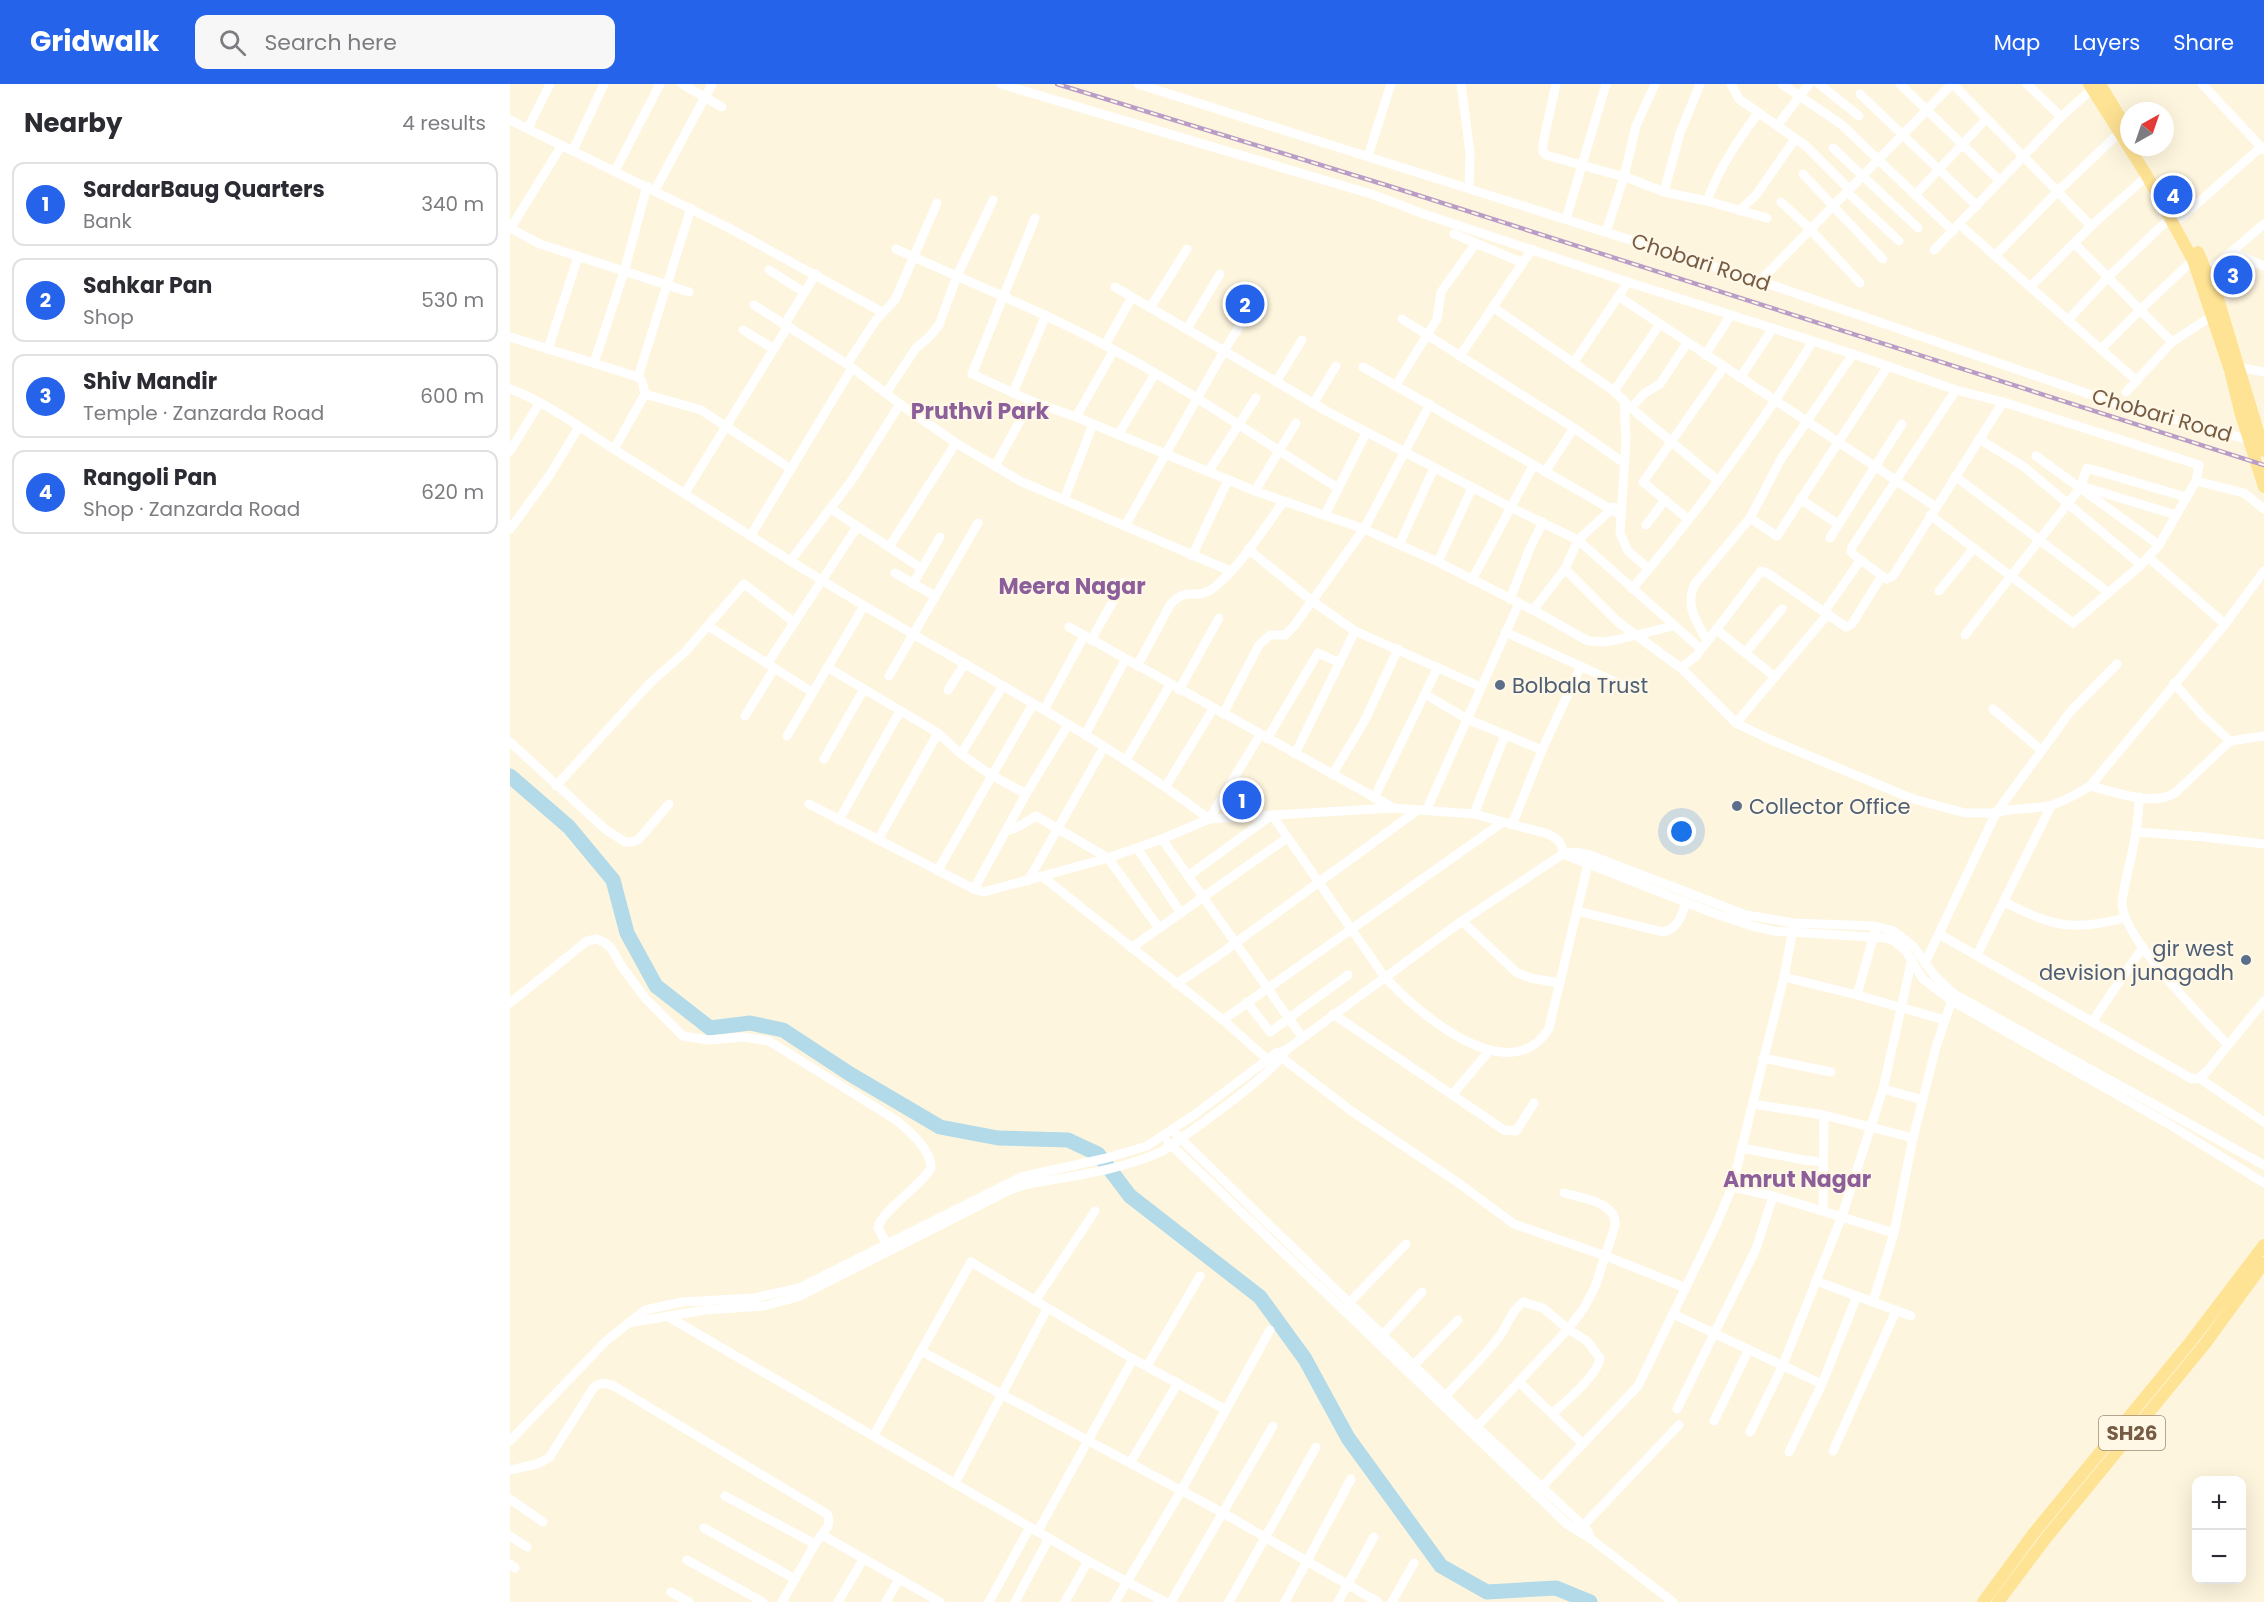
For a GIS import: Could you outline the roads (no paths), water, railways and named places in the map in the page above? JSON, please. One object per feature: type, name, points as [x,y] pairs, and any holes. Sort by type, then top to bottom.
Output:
[{"type":"main road","points":[[2094,86],[2120,126]]},
{"type":"main road","points":[[2137,156],[2147,176],[2176,218],[2193,260],[2204,275],[2212,316],[2264,487]]},
{"type":"main road","points":[[2143,156],[2204,275],[2238,367],[2263,447]]},
{"type":"main road","name":"SH26","points":[[1983,1602],[2033,1534],[2191,1341],[2264,1245]]},
{"type":"main road","name":"SH26","points":[[1998,1602],[2047,1537],[2205,1344],[2264,1263]]},
{"type":"street","points":[[528,128],[550,84]]},
{"type":"street","points":[[573,150],[604,84]]},
{"type":"street","points":[[615,171],[660,84]]},
{"type":"street","points":[[682,84],[722,107]]},
{"type":"street","points":[[594,363],[651,188],[712,84]]},
{"type":"street","points":[[1001,84],[1371,194],[1424,214],[1853,354],[1956,390],[2003,402],[2199,465],[2196,481],[2159,545],[2141,565],[2073,624],[1974,548],[1896,480],[1618,296]]},
{"type":"street","name":"Chobari Road","points":[[1138,84],[1760,281],[2118,404],[2248,440],[2263,447]]},
{"type":"street","points":[[1368,156],[1391,84]]},
{"type":"street","points":[[1461,84],[1470,153],[1469,188]]},
{"type":"street","points":[[1556,84],[1543,143],[1543,152],[1546,155],[1624,177],[1664,192],[1767,218]]},
{"type":"street","points":[[1566,219],[1606,84]]},
{"type":"street","points":[[1606,232],[1624,177],[1636,126],[1655,84]]},
{"type":"street","points":[[1664,192],[1680,133],[1700,84]]},
{"type":"street","points":[[1731,84],[1737,97],[1806,146],[1899,241]]},
{"type":"street","points":[[1782,84],[1842,125],[1915,195],[1995,256],[2137,381]]},
{"type":"street","points":[[1777,126],[1809,84]]},
{"type":"street","points":[[1819,84],[1858,116]]},
{"type":"street","points":[[1900,84],[2000,181]]},
{"type":"street","points":[[1760,281],[1952,84],[2091,226]]},
{"type":"street","points":[[2027,84],[2061,117]]},
{"type":"street","points":[[2068,320],[2108,277],[2176,218],[2263,148],[2202,84]]},
{"type":"street","points":[[1934,250],[2061,117],[2094,86]]},
{"type":"street","points":[[1860,94],[1977,206]]},
{"type":"street","points":[[1707,201],[1724,161],[1758,113]]},
{"type":"street","points":[[1915,195],[1986,119]]},
{"type":"street","points":[[510,120],[691,208],[816,274],[882,312]]},
{"type":"street","points":[[1995,256],[2057,192],[2120,136]]},
{"type":"street","points":[[1739,210],[1756,195],[1795,139]]},
{"type":"street","points":[[562,145],[510,229],[540,244],[689,292]]},
{"type":"street","points":[[1833,148],[1917,228]]},
{"type":"street","points":[[1803,174],[1882,259]]},
{"type":"street","points":[[2030,286],[2091,226],[2147,176]]},
{"type":"street","points":[[886,393],[916,348],[939,325],[957,276],[993,200]]},
{"type":"street","points":[[1781,202],[1810,229],[1860,283]]},
{"type":"street","points":[[752,535],[882,312],[890,308],[895,300],[937,203]]},
{"type":"street","points":[[638,377],[691,208]]},
{"type":"street","points":[[1035,218],[972,374],[1031,401],[1076,417],[1255,491],[1364,529],[1438,562],[1588,641],[1604,642],[1672,626]]},
{"type":"street","points":[[2204,275],[2264,224]]},
{"type":"street","points":[[1454,234],[1523,263]]},
{"type":"street","points":[[1396,385],[1437,319],[1441,292],[1476,243]]},
{"type":"street","points":[[2074,243],[2172,342]]},
{"type":"street","points":[[896,249],[1046,315],[1110,348],[1338,488]]},
{"type":"street","points":[[1150,308],[1187,249]]},
{"type":"street","points":[[1460,356],[1532,249]]},
{"type":"street","points":[[2232,252],[2264,266]]},
{"type":"street","points":[[548,349],[578,257]]},
{"type":"street","points":[[2101,349],[2193,260]]},
{"type":"street","points":[[769,270],[804,292]]},
{"type":"street","points":[[685,493],[774,349],[816,274]]},
{"type":"street","points":[[1187,329],[1220,274]]},
{"type":"street","points":[[1574,362],[1628,282]]},
{"type":"street","points":[[1115,287],[1366,433],[1578,540],[1672,626],[1704,645]]},
{"type":"street","points":[[1076,417],[1132,297]]},
{"type":"street","points":[[1125,526],[1224,351],[1255,302]]},
{"type":"street","points":[[754,305],[850,366],[956,443],[1020,481],[1230,571]]},
{"type":"street","points":[[1493,307],[1614,391],[1717,480]]},
{"type":"street","points":[[1013,393],[1046,315]]},
{"type":"street","points":[[1705,355],[1731,315]]},
{"type":"street","points":[[2126,392],[2172,342],[2212,316]]},
{"type":"street","points":[[1402,319],[1574,428],[1624,463]]},
{"type":"street","points":[[1614,391],[1660,324]]},
{"type":"street","points":[[1740,378],[1773,328]]},
{"type":"street","points":[[743,330],[774,349]]},
{"type":"street","points":[[510,337],[638,377],[644,385],[645,394],[614,449]]},
{"type":"street","points":[[1276,382],[1302,340]]},
{"type":"street","points":[[1632,589],[1776,402],[1813,341]]},
{"type":"street","points":[[1631,408],[1645,393],[1660,384],[1687,343]]},
{"type":"street","points":[[1704,645],[1692,613],[1691,591],[1750,518],[1781,459],[1853,354]]},
{"type":"street","points":[[1313,404],[1336,366]]},
{"type":"street","points":[[1750,518],[1777,536],[1888,366]]},
{"type":"street","points":[[1363,367],[1621,515]]},
{"type":"street","points":[[1688,519],[1643,482],[1724,367]]},
{"type":"street","points":[[2238,367],[2264,372]]},
{"type":"street","points":[[1118,435],[1155,374]]},
{"type":"street","points":[[510,389],[579,427],[864,606],[965,663],[1126,760],[1166,786],[1209,819]]},
{"type":"street","points":[[1956,390],[1852,547],[1851,551],[1860,561],[1881,577],[1889,579],[1893,576],[2003,402]]},
{"type":"street","points":[[645,394],[701,410],[791,469]]},
{"type":"street","points":[[1209,472],[1256,398]]},
{"type":"street","points":[[1624,400],[1626,439],[1621,515],[1622,541],[1628,551],[1649,569]]},
{"type":"street","points":[[995,466],[1031,401]]},
{"type":"street","points":[[510,451],[538,404]]},
{"type":"street","points":[[791,560],[831,509],[900,404]]},
{"type":"street","points":[[1223,714],[1259,645],[1270,635],[1280,636],[1289,631],[1364,529],[1430,404]]},
{"type":"street","points":[[1255,491],[1296,423]]},
{"type":"street","points":[[1064,500],[1093,424]]},
{"type":"street","points":[[1830,538],[1902,424]]},
{"type":"street","points":[[510,529],[513,518],[549,476],[579,427]]},
{"type":"street","points":[[1545,472],[1574,428]]},
{"type":"street","points":[[1324,515],[1366,433]]},
{"type":"street","points":[[1979,439],[2023,466],[2141,565]]},
{"type":"street","points":[[890,547],[956,443]]},
{"type":"street","points":[[2036,456],[2159,545]]},
{"type":"street","points":[[1472,580],[1533,466]]},
{"type":"street","points":[[1400,545],[1434,468]]},
{"type":"street","points":[[1965,635],[2081,487],[2087,468],[2186,497]]},
{"type":"street","points":[[1955,476],[2108,592]]},
{"type":"street","points":[[1192,556],[1228,480]]},
{"type":"street","points":[[2196,481],[2244,493],[2264,508]]},
{"type":"street","points":[[2081,487],[2176,515]]},
{"type":"street","points":[[1438,562],[1472,488]]},
{"type":"street","points":[[1800,499],[1838,524]]},
{"type":"street","points":[[1646,525],[1665,500]]},
{"type":"street","points":[[1137,666],[1170,605],[1177,597],[1185,593],[1202,594],[1209,591],[1230,571],[1284,501]]},
{"type":"street","points":[[1533,610],[1565,569],[1578,540],[1610,509],[1622,501]]},
{"type":"street","points":[[831,509],[921,568]]},
{"type":"street","points":[[1510,599],[1543,522]]},
{"type":"street","points":[[889,676],[978,523]]},
{"type":"street","points":[[745,716],[794,622],[857,526]]},
{"type":"street","points":[[913,584],[940,537]]},
{"type":"street","points":[[1939,591],[1974,548]]},
{"type":"street","points":[[1248,549],[1312,601],[1355,631],[1481,687]]},
{"type":"street","points":[[2148,557],[2226,624]]},
{"type":"street","points":[[1736,723],[1826,613],[1860,561]]},
{"type":"street","points":[[1565,569],[1618,622],[1681,668],[1736,723],[1771,740],[1913,799],[1965,813],[1996,813],[2006,809],[2051,806],[2090,786],[2226,624],[2264,571]]},
{"type":"street","points":[[1681,668],[1704,645],[1761,571],[1769,574],[1842,625],[1849,626],[1881,577]]},
{"type":"street","points":[[895,573],[935,596]]},
{"type":"street","points":[[1044,710],[1124,582]]},
{"type":"street","points":[[556,786],[650,682],[685,652],[744,584],[794,622]]},
{"type":"street","points":[[1176,984],[1422,809],[1467,719],[1519,603]]},
{"type":"street","points":[[787,736],[864,606]]},
{"type":"street","points":[[1745,653],[1782,609]]},
{"type":"street","points":[[1179,690],[1219,618]]},
{"type":"street","points":[[708,626],[812,692]]},
{"type":"street","points":[[1069,627],[1392,808]]},
{"type":"street","points":[[1716,629],[1775,677]]},
{"type":"street","points":[[1295,754],[1355,631]]},
{"type":"street","points":[[1506,632],[1622,685]]},
{"type":"street","points":[[1332,775],[1364,722],[1398,649]]},
{"type":"street","points":[[1209,819],[1318,653],[1340,663]]},
{"type":"street","points":[[1085,735],[1125,660]]},
{"type":"street","points":[[948,690],[965,663]]},
{"type":"street","points":[[1925,963],[1996,813],[2070,712],[2117,664]]},
{"type":"street","points":[[1223,1020],[1352,928],[1508,823],[1581,666]]},
{"type":"street","points":[[827,667],[938,733],[961,754],[991,775],[1026,794]]},
{"type":"street","points":[[1374,798],[1438,667]]},
{"type":"street","points":[[2174,684],[2230,741]]},
{"type":"street","points":[[1126,760],[1170,685]]},
{"type":"street","points":[[961,754],[1004,686]]},
{"type":"street","points":[[824,759],[864,689]]},
{"type":"street","points":[[1425,694],[1467,719],[1542,750]]},
{"type":"street","points":[[938,870],[1033,704]]},
{"type":"street","points":[[1166,786],[1213,709]]},
{"type":"street","points":[[1993,709],[2041,750]]},
{"type":"street","points":[[839,820],[900,711]]},
{"type":"street","points":[[974,889],[1026,794],[1068,725]]},
{"type":"street","points":[[878,840],[938,733]]},
{"type":"street","points":[[1474,814],[1505,735]]},
{"type":"street","points":[[2090,786],[2152,800],[2165,799],[2175,793],[2230,741],[2264,736]]},
{"type":"street","points":[[510,742],[604,830],[625,842],[638,840],[669,804]]},
{"type":"street","points":[[1028,881],[1104,747]]},
{"type":"street","points":[[2139,797],[2136,832],[2123,892],[2124,918],[2133,935],[2187,1002],[2228,1045]]},
{"type":"street","points":[[809,804],[974,889],[991,891],[1108,858],[1209,819],[1392,808],[1474,814],[1548,834],[1558,839],[1562,845],[1563,854]]},
{"type":"street","points":[[1977,955],[2051,806]]},
{"type":"street","points":[[1272,815],[1384,976],[1414,1006],[1475,1046],[1490,1050],[1521,1052],[1538,1042],[1550,1028],[1588,864]]},
{"type":"street","points":[[1188,876],[1272,815]]},
{"type":"street","points":[[1007,830],[1016,828],[1036,816],[1108,858],[1159,928]]},
{"type":"street","points":[[2136,832],[2264,844]]},
{"type":"street","points":[[1131,948],[1287,838]]},
{"type":"street","points":[[1162,839],[1302,1037]]},
{"type":"street","points":[[1137,848],[1181,913]]},
{"type":"street","points":[[510,1441],[606,1341],[645,1310],[682,1302],[794,1294],[887,1244],[1022,1177],[1118,1168],[1148,1158],[1171,1146],[1244,1090],[1302,1037],[1462,921],[1563,854],[1575,852],[1590,855],[1746,915],[1793,928]]},
{"type":"street","points":[[1563,854],[1752,926],[1894,931],[1914,947],[1953,997],[2264,1165]]},
{"type":"street","points":[[1043,877],[1223,1020],[1268,1060]]},
{"type":"street","points":[[1577,911],[1663,932],[1675,927],[1683,914],[1686,902]]},
{"type":"street","points":[[2004,902],[2057,925],[2095,926],[2124,918]]},
{"type":"street","points":[[1462,921],[1516,972],[1530,978],[1560,983]]},
{"type":"street","points":[[1538,1490],[1638,1386],[1732,1187],[1784,977],[1793,928]]},
{"type":"street","points":[[1875,931],[1905,950],[1923,979],[2264,1183]]},
{"type":"street","points":[[1857,995],[1875,931]]},
{"type":"street","points":[[1939,934],[2192,1079],[2199,1078],[2264,1001]]},
{"type":"street","points":[[510,1002],[587,941],[596,939],[611,948],[646,999],[683,1036],[708,1040],[743,1038],[769,1041],[896,1120],[906,1128],[924,1150],[931,1160],[931,1168],[912,1191],[880,1219],[878,1228],[887,1244]]},
{"type":"street","points":[[1750,1432],[1782,1367],[1842,1216],[1883,1089],[1914,947]]},
{"type":"street","points":[[2092,1022],[2143,947]]},
{"type":"street","points":[[1247,1002],[1270,1032],[1348,975]]},
{"type":"street","points":[[1784,977],[1945,1020]]},
{"type":"street","points":[[1873,1302],[1894,1233],[1913,1138],[1953,997]]},
{"type":"street","points":[[1333,1014],[1504,1131],[1516,1131],[1534,1103]]},
{"type":"street","points":[[1452,1095],[1490,1050]]},
{"type":"street","points":[[1060,1173],[1147,1146],[1173,1130],[1268,1060],[1281,1054]]},
{"type":"street","points":[[1281,1054],[1350,1110],[1457,1182],[1514,1224],[1606,1256],[1686,1288]]},
{"type":"street","points":[[1763,1058],[1831,1072]]},
{"type":"street","points":[[2199,1078],[2264,1122]]},
{"type":"street","points":[[1883,1089],[1923,1100]]},
{"type":"street","points":[[1753,1104],[1824,1115],[1913,1138]]},
{"type":"street","points":[[1823,1210],[1824,1115]]},
{"type":"street","points":[[1173,1130],[1346,1307],[1538,1490],[1591,1539],[1673,1602]]},
{"type":"street","points":[[1163,1137],[1346,1307]]},
{"type":"street","points":[[1742,1148],[1823,1162]]},
{"type":"street","points":[[626,1324],[705,1310],[764,1306],[794,1294],[1040,1177]]},
{"type":"street","points":[[1732,1187],[1823,1210],[1894,1233]]},
{"type":"street","points":[[1475,1430],[1568,1329],[1591,1298],[1615,1226],[1614,1216],[1611,1210],[1603,1206],[1563,1193]]},
{"type":"street","points":[[1677,1409],[1756,1250],[1773,1196]]},
{"type":"street","points":[[1035,1301],[1095,1210]]},
{"type":"street","points":[[1346,1307],[1406,1244]]},
{"type":"street","points":[[874,1435],[970,1262],[1133,1359],[1226,1410]]},
{"type":"street","points":[[1147,1366],[1200,1276]]},
{"type":"street","points":[[1816,1281],[1911,1316]]},
{"type":"street","points":[[1379,1339],[1422,1292]]},
{"type":"street","points":[[1790,1452],[1822,1384],[1857,1296]]},
{"type":"street","points":[[1442,1399],[1483,1357],[1505,1328],[1515,1308],[1523,1302],[1543,1308],[1568,1329],[1587,1341],[1600,1358],[1599,1366],[1552,1414]]},
{"type":"street","points":[[955,1483],[1047,1309]]},
{"type":"street","points":[[1833,1451],[1896,1311]]},
{"type":"street","points":[[1673,1314],[1822,1384]]},
{"type":"street","points":[[667,1316],[1088,1561],[1165,1602]]},
{"type":"street","points":[[1410,1369],[1458,1320]]},
{"type":"street","points":[[1115,1602],[1181,1491],[1270,1330]]},
{"type":"street","points":[[921,1351],[1223,1513],[1378,1602]]},
{"type":"street","points":[[1714,1421],[1748,1351]]},
{"type":"street","points":[[989,1602],[1089,1441],[1133,1359]]},
{"type":"street","points":[[510,1470],[537,1464],[549,1458],[594,1387],[599,1384],[605,1383],[634,1396],[823,1510],[830,1521],[782,1602]]},
{"type":"street","points":[[1130,1463],[1178,1383]]},
{"type":"street","points":[[1520,1383],[1583,1444]]},
{"type":"street","points":[[1580,1528],[1679,1425]]},
{"type":"street","points":[[1171,1602],[1272,1426]]},
{"type":"street","points":[[1229,1602],[1316,1447]]},
{"type":"street","points":[[1285,1602],[1351,1479]]},
{"type":"street","points":[[725,1496],[815,1545]]},
{"type":"street","points":[[510,1499],[543,1521]]},
{"type":"street","points":[[704,1528],[795,1579]]},
{"type":"street","points":[[822,1535],[940,1602]]},
{"type":"street","points":[[510,1536],[527,1547]]},
{"type":"street","points":[[1338,1602],[1374,1537]]},
{"type":"street","points":[[1015,1602],[1049,1538]]},
{"type":"street","points":[[838,1602],[864,1558]]},
{"type":"street","points":[[687,1560],[763,1602]]},
{"type":"street","points":[[1065,1602],[1088,1561]]},
{"type":"street","points":[[1392,1602],[1414,1563]]},
{"type":"street","points":[[886,1602],[898,1579]]},
{"type":"street","points":[[670,1592],[689,1602]]},
{"type":"waterway","points":[[510,776],[569,827],[613,880],[627,933],[656,986],[710,1028],[750,1023],[783,1030],[850,1074],[940,1127],[998,1138],[1068,1140],[1098,1154],[1130,1196],[1260,1297],[1305,1359],[1348,1438],[1441,1566],[1487,1592],[1556,1588],[1590,1602]]},
{"type":"railway","points":[[1057,84],[1389,186],[2264,465]]},
{"type":"place","name":"Rangoli Pan","points":[[2173,195]]},
{"type":"place","name":"Shiv Mandir","points":[[2233,275]]},
{"type":"place","name":"Sahkar Pan","points":[[1245,304]]},
{"type":"place","name":"Bolbala Trust","points":[[1500,685]]},
{"type":"place","name":"SardarBaug Quarters","points":[[1242,800]]},
{"type":"place","name":"Collector Office","points":[[1737,806]]},
{"type":"place","name":"gir west devision junagadh","points":[[2246,960]]},
{"type":"district","name":"Pruthvi Park","points":[[980,411]]},
{"type":"district","name":"Meera Nagar","points":[[1072,586]]},
{"type":"district","name":"Amrut Nagar","points":[[1797,1179]]}]
